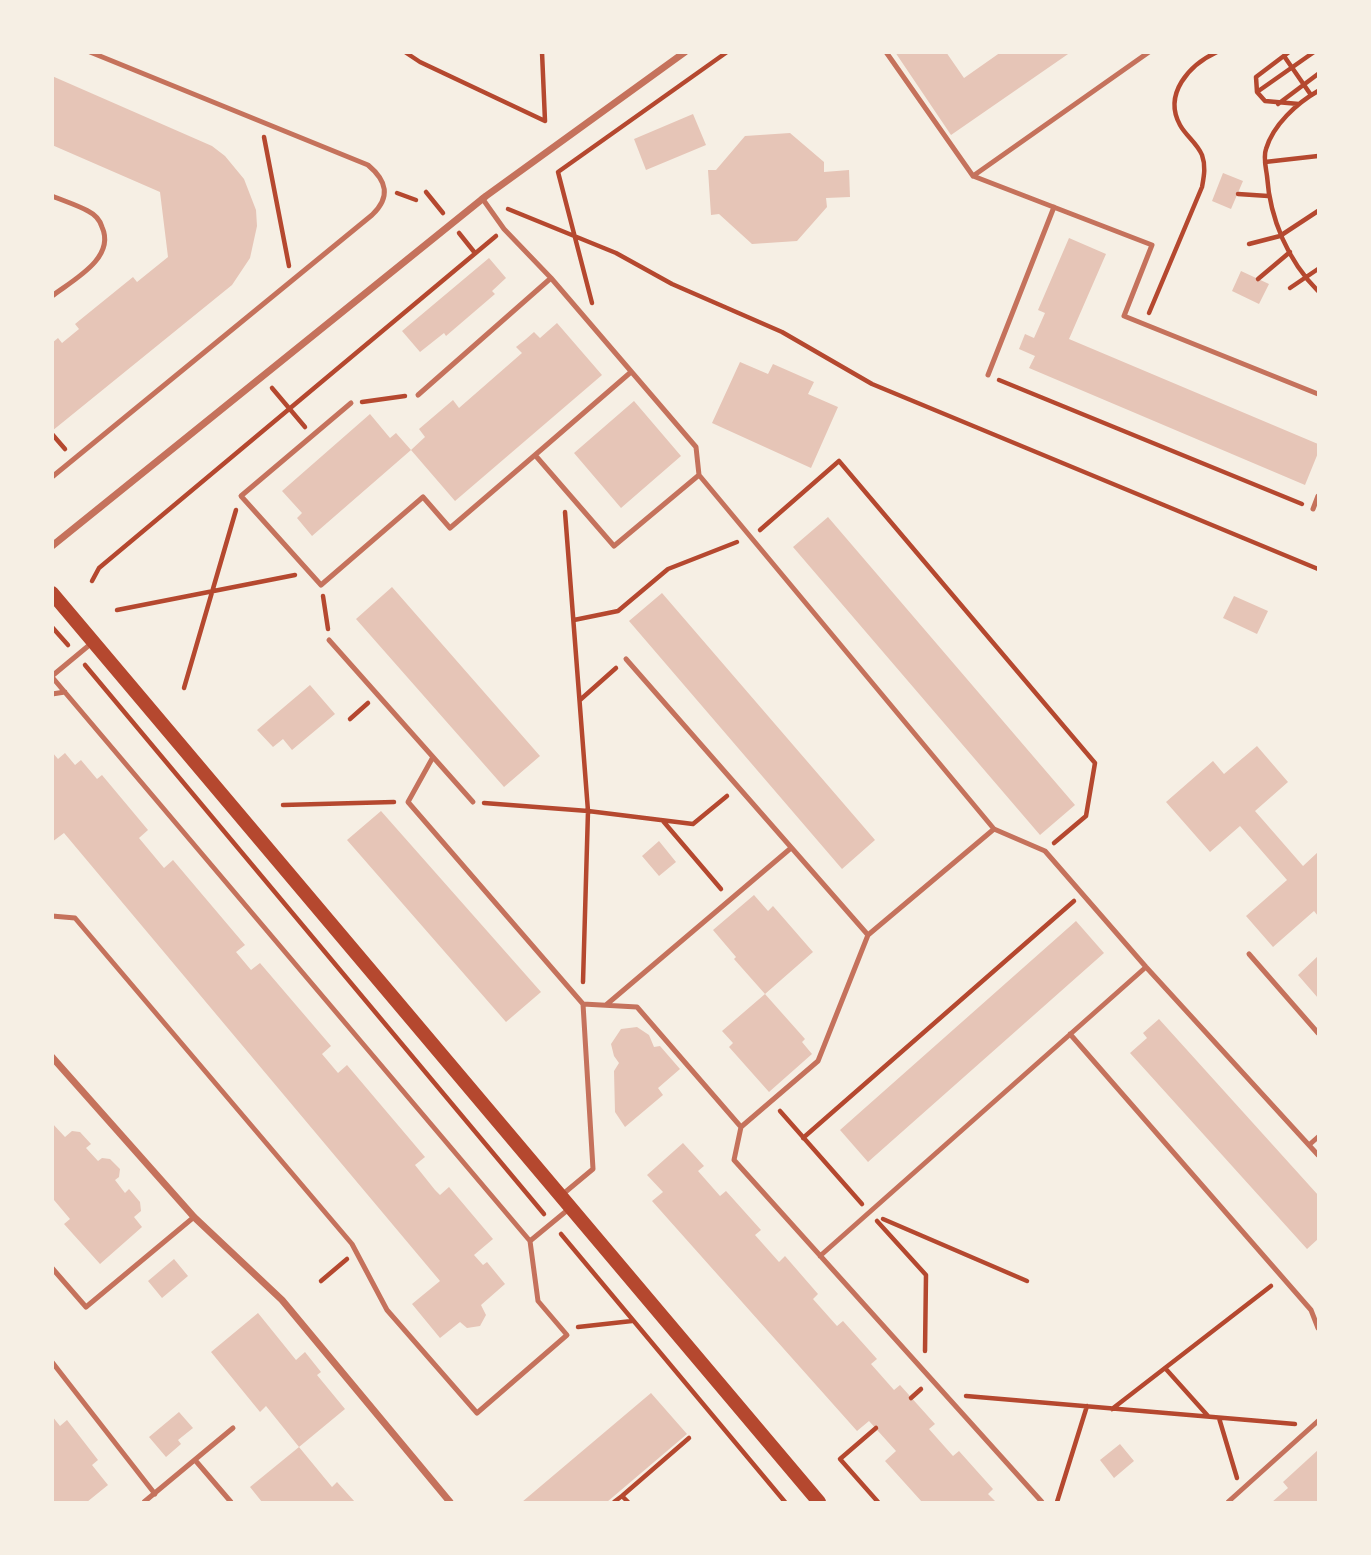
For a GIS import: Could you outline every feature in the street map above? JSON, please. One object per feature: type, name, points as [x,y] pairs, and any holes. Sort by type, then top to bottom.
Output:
[{"type":"main road","points":[[52,593],[819,1503]]},
{"type":"street","points":[[52,546],[482,198],[685,52]]},
{"type":"street","points":[[52,1057],[194,1217],[282,1300],[450,1503]]},
{"type":"lane","points":[[52,477],[292,281],[380,207],[384,198],[384,185],[378,174],[368,165],[90,52]]},
{"type":"lane","points":[[886,52],[973,176],[1152,245],[1124,316],[1318,394]]},
{"type":"lane","points":[[973,176],[1149,52]]},
{"type":"lane","points":[[52,196],[90,211],[106,234],[105,248],[95,262],[52,296]]},
{"type":"lane","points":[[482,198],[504,229],[551,278],[696,447],[699,475],[994,829],[1045,851],[1146,967],[1318,1155]]},
{"type":"lane","points":[[988,375],[1054,207]]},
{"type":"lane","points":[[418,395],[551,278]]},
{"type":"lane","points":[[351,403],[241,495],[321,585],[423,498],[450,528],[631,372]]},
{"type":"lane","points":[[535,455],[614,547],[699,475]]},
{"type":"lane","points":[[1313,509],[1318,496]]},
{"type":"lane","points":[[329,640],[473,802]]},
{"type":"lane","points":[[52,916],[75,918],[356,1251],[387,1310],[477,1413],[567,1335],[538,1301],[530,1241],[52,676],[93,642]]},
{"type":"lane","points":[[626,659],[868,935]]},
{"type":"lane","points":[[52,694],[65,692]]},
{"type":"lane","points":[[433,757],[408,802],[583,1004],[593,1169],[561,1196]]},
{"type":"lane","points":[[994,829],[868,935],[818,1061],[741,1127],[734,1160],[1042,1503]]},
{"type":"lane","points":[[606,1005],[791,848]]},
{"type":"lane","points":[[1249,954],[1318,1033]]},
{"type":"lane","points":[[820,1256],[1146,967]]},
{"type":"lane","points":[[583,1004],[637,1007],[741,1127]]},
{"type":"lane","points":[[1070,1034],[1311,1310],[1318,1328]]},
{"type":"lane","points":[[1310,1145],[1318,1137]]},
{"type":"lane","points":[[530,1241],[570,1208]]},
{"type":"lane","points":[[52,1268],[86,1307],[194,1217]]},
{"type":"lane","points":[[1311,1310],[1318,1304]]},
{"type":"lane","points":[[52,1362],[155,1494]]},
{"type":"lane","points":[[1228,1503],[1316,1423]]},
{"type":"lane","points":[[144,1503],[233,1428]]},
{"type":"lane","points":[[195,1460],[231,1503]]},
{"type":"path","points":[[405,52],[420,62],[545,121],[542,52]]},
{"type":"path","points":[[601,337],[558,172],[727,52]]},
{"type":"path","points":[[1144,323],[1202,187],[1205,171],[1198,146],[1178,121],[1173,99],[1186,76],[1217,52]]},
{"type":"path","points":[[1257,92],[1314,52]]},
{"type":"path","points":[[1300,104],[1265,101],[1257,92],[1256,77],[1286,54],[1311,95]]},
{"type":"path","points":[[1278,104],[1318,74]]},
{"type":"path","points":[[1318,91],[1300,104],[1274,131],[1265,152],[1268,196],[1280,236],[1318,291]]},
{"type":"path","points":[[261,122],[292,281]]},
{"type":"path","points":[[1265,162],[1318,156]]},
{"type":"path","points":[[1238,194],[1268,196]]},
{"type":"path","points":[[482,198],[616,253],[672,284],[782,332],[872,384],[1318,569]]},
{"type":"path","points":[[1249,244],[1280,236],[1318,211]]},
{"type":"path","points":[[92,581],[99,568],[504,229]]},
{"type":"path","points":[[1258,279],[1290,252]]},
{"type":"path","points":[[1290,288],[1318,269]]},
{"type":"path","points":[[988,375],[1313,509]]},
{"type":"path","points":[[262,377],[312,435]]},
{"type":"path","points":[[351,403],[418,395]]},
{"type":"path","points":[[574,620],[618,611],[668,569],[752,536],[839,461],[1096,763],[1086,816],[1045,851]]},
{"type":"path","points":[[563,487],[588,811],[583,1004]]},
{"type":"path","points":[[184,688],[210,592],[241,495]]},
{"type":"path","points":[[117,610],[309,572]]},
{"type":"path","points":[[321,585],[329,640]]},
{"type":"path","points":[[52,627],[785,1503]]},
{"type":"path","points":[[580,700],[626,659]]},
{"type":"path","points":[[350,719],[378,695]]},
{"type":"path","points":[[473,802],[588,811],[693,824],[738,787]]},
{"type":"path","points":[[283,805],[408,802]]},
{"type":"path","points":[[663,820],[730,900]]},
{"type":"path","points":[[803,1138],[1083,894]]},
{"type":"path","points":[[869,1213],[1027,1281]]},
{"type":"path","points":[[321,1281],[356,1251]]},
{"type":"path","points":[[1112,1409],[1282,1276]]},
{"type":"path","points":[[561,1329],[633,1321]]},
{"type":"path","points":[[1165,1367],[1210,1418]]},
{"type":"path","points":[[955,1406],[968,1395],[1210,1418],[1316,1423]]},
{"type":"path","points":[[1057,1503],[1087,1406]]},
{"type":"path","points":[[1219,1418],[1241,1491]]},
{"type":"path","points":[[876,1428],[840,1459],[878,1503]]},
{"type":"path","points":[[614,1503],[689,1438]]},
{"type":"path","points":[[622,1496],[628,1503]]},
{"type":"building","points":[[895,52],[946,52],[964,78],[1001,52],[1071,52],[951,135]]},
{"type":"building","points":[[52,76],[212,146],[225,156],[244,179],[256,210],[257,226],[250,258],[232,285],[52,431],[52,343],[58,338],[62,343],[79,329],[75,324],[133,277],[137,282],[168,257],[160,192],[52,145]]},
{"type":"building","points":[[693,114],[706,145],[646,170],[634,139]]},
{"type":"building","points":[[790,133],[824,162],[824,172],[849,170],[850,197],[826,198],[827,207],[797,241],[752,244],[719,214],[711,215],[708,170],[716,170],[745,136]]},
{"type":"building","points":[[1223,173],[1243,181],[1231,209],[1212,201]]},
{"type":"building","points":[[1069,238],[1106,254],[1069,339],[1318,444],[1318,453],[1305,485],[1029,368],[1035,356],[1019,349],[1025,334],[1034,338],[1045,313],[1038,310]]},
{"type":"building","points":[[489,258],[506,278],[492,291],[495,294],[446,336],[444,333],[420,352],[402,331]]},
{"type":"building","points":[[1241,271],[1269,284],[1259,304],[1232,291]]},
{"type":"building","points":[[557,323],[602,375],[455,501],[411,450],[425,437],[419,429],[453,400],[459,408],[522,353],[516,347],[534,332],[540,338]]},
{"type":"building","points":[[740,362],[768,374],[773,364],[814,382],[808,394],[838,407],[811,468],[712,423]]},
{"type":"building","points":[[634,401],[681,456],[621,508],[574,453]]},
{"type":"building","points":[[370,414],[390,438],[396,433],[411,450],[312,536],[297,518],[302,513],[282,491]]},
{"type":"building","points":[[828,517],[1075,805],[1040,835],[793,547]]},
{"type":"building","points":[[392,587],[540,756],[504,787],[356,619]]},
{"type":"building","points":[[662,593],[875,840],[842,869],[629,621]]},
{"type":"building","points":[[1234,596],[1268,611],[1257,634],[1223,618]]},
{"type":"building","points":[[310,685],[335,714],[292,750],[283,739],[273,747],[257,730]]},
{"type":"building","points":[[1257,746],[1288,782],[1255,811],[1303,866],[1318,852],[1318,916],[1314,911],[1273,947],[1246,916],[1287,880],[1240,826],[1210,852],[1166,802],[1213,761],[1224,774]]},
{"type":"building","points":[[52,752],[58,759],[65,753],[75,765],[81,760],[97,779],[102,775],[148,830],[139,838],[164,868],[173,860],[245,945],[236,952],[251,970],[260,963],[331,1046],[322,1054],[338,1073],[347,1065],[425,1157],[415,1165],[435,1190],[440,1195],[449,1187],[493,1239],[474,1255],[483,1265],[487,1262],[505,1284],[481,1305],[486,1315],[480,1326],[467,1328],[460,1322],[440,1338],[412,1304],[440,1281],[64,833],[52,842]]},
{"type":"building","points":[[381,811],[541,992],[506,1022],[347,840]]},
{"type":"building","points":[[659,841],[676,862],[659,876],[642,856]]},
{"type":"building","points":[[754,895],[768,911],[773,906],[813,952],[765,994],[713,930]]},
{"type":"building","points":[[1076,921],[1104,953],[868,1162],[840,1130]]},
{"type":"building","points":[[1318,956],[1318,998],[1298,975]]},
{"type":"building","points":[[765,994],[805,1039],[802,1042],[812,1054],[769,1092],[729,1047],[733,1043],[722,1031]]},
{"type":"building","points":[[1159,1019],[1318,1195],[1318,1239],[1307,1249],[1130,1053],[1147,1038],[1143,1033]]},
{"type":"building","points":[[637,1027],[649,1035],[654,1047],[660,1046],[680,1069],[658,1088],[663,1095],[625,1127],[615,1112],[614,1071],[619,1063],[611,1044],[621,1029]]},
{"type":"building","points":[[52,1123],[65,1137],[72,1131],[80,1132],[91,1144],[86,1148],[98,1161],[102,1158],[110,1159],[120,1169],[119,1177],[115,1180],[125,1193],[129,1189],[140,1202],[141,1211],[134,1217],[142,1227],[100,1264],[64,1224],[70,1219],[54,1200],[52,1201]]},
{"type":"building","points":[[683,1143],[704,1166],[698,1171],[720,1196],[726,1191],[761,1230],[755,1235],[779,1262],[785,1256],[818,1294],[813,1299],[837,1326],[843,1321],[877,1359],[871,1364],[894,1390],[900,1385],[935,1424],[929,1429],[953,1456],[959,1451],[993,1489],[988,1494],[996,1502],[922,1502],[885,1461],[896,1451],[869,1421],[857,1431],[652,1201],[663,1192],[647,1175]]},
{"type":"building","points":[[174,1259],[188,1276],[162,1298],[148,1281]]},
{"type":"building","points":[[258,1313],[296,1360],[305,1352],[321,1372],[317,1375],[345,1409],[299,1447],[266,1406],[260,1412],[211,1352]]},
{"type":"building","points":[[651,1393],[687,1434],[607,1502],[522,1502]]},
{"type":"building","points":[[179,1412],[193,1428],[178,1440],[181,1444],[166,1457],[149,1437]]},
{"type":"building","points":[[52,1416],[60,1426],[67,1420],[98,1460],[92,1465],[108,1485],[87,1502],[52,1502]]},
{"type":"building","points":[[1120,1444],[1134,1461],[1114,1478],[1100,1460]]},
{"type":"building","points":[[299,1447],[332,1487],[337,1482],[355,1502],[262,1502],[250,1487]]},
{"type":"building","points":[[1318,1450],[1318,1502],[1272,1502],[1288,1488],[1283,1482]]}]
